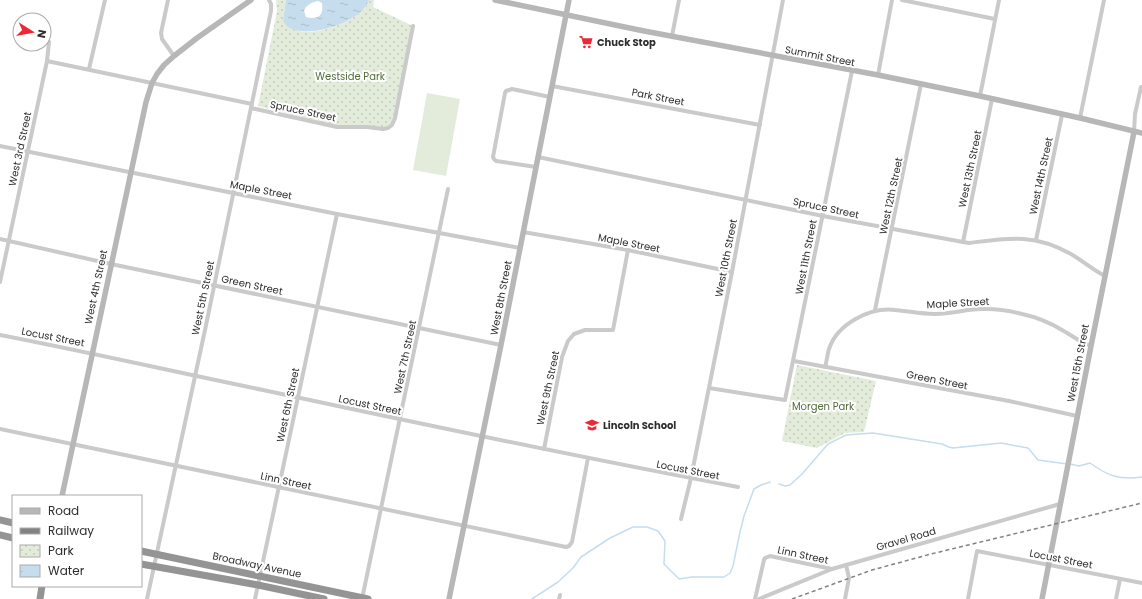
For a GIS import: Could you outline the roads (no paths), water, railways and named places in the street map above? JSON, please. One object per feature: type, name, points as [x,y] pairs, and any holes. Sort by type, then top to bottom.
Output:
[{"type":"highway","points":[[0,520],[12,523]]},
{"type":"highway","points":[[0,535],[12,538]]},
{"type":"highway","name":"Broadway Avenue","points":[[142,551],[364,599]]},
{"type":"highway","name":"Broadway Avenue","points":[[142,564],[258,585],[324,599]]},
{"type":"highway","points":[[40,599],[42,587]]},
{"type":"street","points":[[89,70],[105,0]]},
{"type":"street","points":[[168,0],[161,33],[162,39],[174,56]]},
{"type":"street","points":[[152,83],[157,74],[174,56],[251,0]]},
{"type":"street","name":"West 5th Street","points":[[147,599],[272,11],[269,0]]},
{"type":"street","name":"Summit Street","points":[[494,0],[980,96],[1142,133]]},
{"type":"street","name":"West 8th Street","points":[[449,599],[569,0]]},
{"type":"street","points":[[672,36],[679,0]]},
{"type":"street","name":"West 10th Street","points":[[681,519],[691,478],[732,272],[783,0]]},
{"type":"street","points":[[878,76],[892,0]]},
{"type":"street","points":[[902,0],[995,19]]},
{"type":"street","points":[[980,96],[999,0]]},
{"type":"street","points":[[1080,118],[1104,0]]},
{"type":"street","name":"Spruce Street","points":[[47,61],[152,83],[337,127],[367,127],[383,129],[392,126],[395,118],[413,26]]},
{"type":"street","name":"West 3rd Street","points":[[0,282],[48,52]]},
{"type":"street","name":"West 11th Street","points":[[709,388],[785,400],[852,71]]},
{"type":"street","name":"West 4th Street","points":[[62,495],[146,102],[152,83]]},
{"type":"street","name":"West 12th Street","points":[[875,310],[921,84]]},
{"type":"street","name":"Park Street","points":[[552,86],[760,125]]},
{"type":"street","points":[[1134,132],[1135,114],[1142,87]]},
{"type":"street","points":[[536,168],[496,161],[493,157],[506,90],[550,97]]},
{"type":"street","name":"West 13th Street","points":[[963,242],[992,99]]},
{"type":"street","name":"West 14th Street","points":[[1036,240],[1062,115]]},
{"type":"street","name":"West 15th Street","points":[[1042,599],[1134,132]]},
{"type":"street","name":"Maple Street","points":[[0,146],[337,214],[520,248]]},
{"type":"street","name":"Spruce Street","points":[[538,157],[823,216],[963,242],[969,243],[1006,238],[1036,240],[1071,254],[1105,276]]},
{"type":"street","name":"West 7th Street","points":[[364,599],[381,509],[448,189]]},
{"type":"street","name":"West 6th Street","points":[[255,599],[337,214]]},
{"type":"street","name":"Maple Street","points":[[523,232],[628,250],[732,272]]},
{"type":"street","name":"Green Street","points":[[0,239],[111,264],[501,345]]},
{"type":"street","name":"West 9th Street","points":[[544,449],[562,357],[568,341],[574,334],[585,330],[613,330],[628,250]]},
{"type":"street","name":"Maple Street","points":[[825,367],[828,349],[838,334],[857,318],[875,310],[894,309],[935,314],[978,309],[1007,310],[1048,322],[1082,343],[1091,346]]},
{"type":"street","name":"Locust Street","points":[[0,335],[738,488]]},
{"type":"street","name":"Green Street","points":[[794,361],[1009,401],[1077,416]]},
{"type":"street","name":"Linn Street","points":[[0,429],[566,547],[572,542],[588,458]]},
{"type":"street","name":"Gravel Road","points":[[759,599],[832,569],[1060,504]]},
{"type":"street","name":"Locust Street","points":[[968,599],[977,551],[1142,583]]},
{"type":"street","name":"Linn Street","points":[[755,599],[764,560],[768,556],[832,569]]},
{"type":"street","points":[[845,599],[849,578],[846,565]]},
{"type":"street","points":[[1116,599],[1120,579]]},
{"type":"water","points":[[286,0],[369,0],[357,15],[322,30],[299,31],[289,28],[283,21]],"holes":[[[318,1],[322,3],[322,11],[319,16],[314,18],[306,17],[304,11],[308,5]]]},
{"type":"waterway","points":[[779,484],[785,486],[790,485],[802,474],[828,444],[846,435],[873,433],[942,444],[953,448],[1001,443],[1028,448],[1038,460],[1067,464]]},
{"type":"waterway","points":[[1070,464],[1079,466],[1090,463],[1102,471],[1114,476],[1127,478],[1142,477]]},
{"type":"waterway","points":[[532,599],[558,582],[573,568],[581,557],[610,538],[633,527],[647,527],[658,531],[665,541],[664,564],[679,579],[692,577],[724,577],[730,573],[733,566],[744,516],[754,489],[770,482]]},
{"type":"railway","points":[[792,599],[872,570],[931,554],[1142,503]]},
{"type":"place","name":"Chuck Stop","points":[[586,42]]},
{"type":"place","name":"Lincoln School","points":[[592,425]]},
{"type":"park label","name":"Westside Park","points":[[350,76]]},
{"type":"park label","name":"Morgen Park","points":[[823,406]]}]
